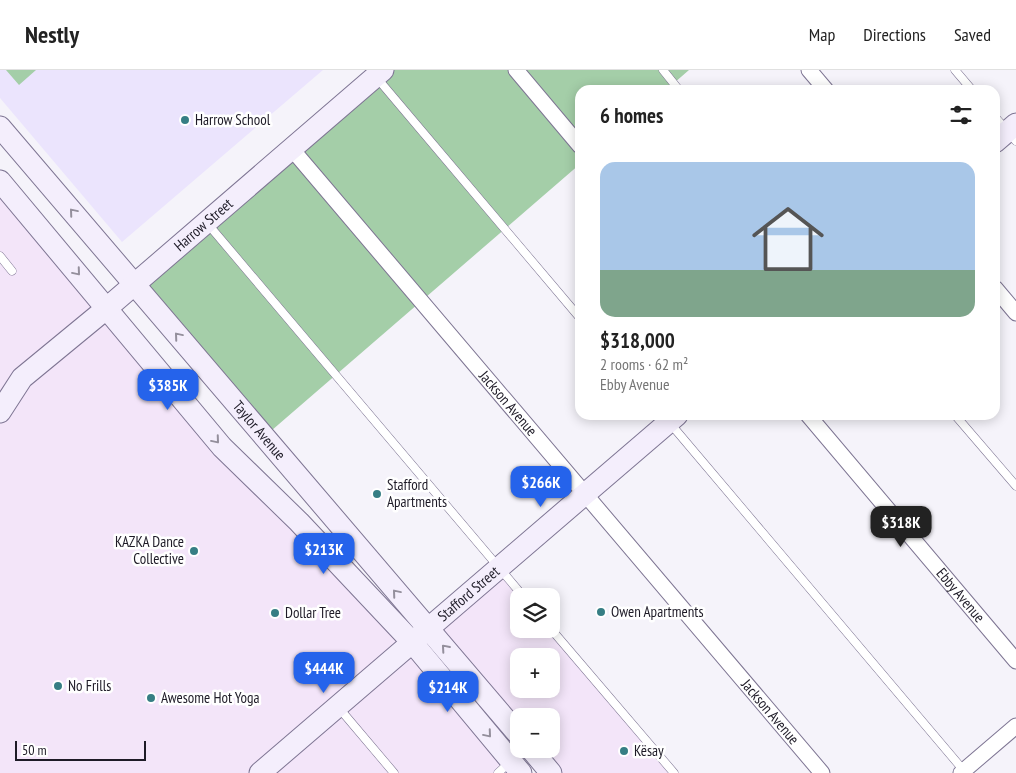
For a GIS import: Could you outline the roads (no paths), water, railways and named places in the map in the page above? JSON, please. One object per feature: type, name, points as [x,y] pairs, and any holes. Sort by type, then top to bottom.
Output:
[{"type":"main road","name":"Harrow Street","points":[[0,412],[22,378],[107,308],[380,73]]},
{"type":"main road","name":"Taylor Avenue","points":[[0,127],[134,284],[420,636],[510,769]]},
{"type":"main road","name":"Taylor Avenue","points":[[0,181],[222,447],[420,636],[510,726]]},
{"type":"main road","name":"Stafford Street","points":[[260,773],[500,568],[667,420]]},
{"type":"main road","points":[[538,758],[551,773]]},
{"type":"street","points":[[516,70],[575,140]]},
{"type":"street","points":[[809,70],[822,85]]},
{"type":"street","name":"Jackson Avenue","points":[[291,148],[822,773]]},
{"type":"street","points":[[1000,294],[1016,313]]},
{"type":"street","name":"Ebby Avenue","points":[[812,420],[1016,661]]},
{"type":"street","points":[[964,772],[1016,726]]},
{"type":"lane","points":[[663,70],[676,85]]},
{"type":"lane","points":[[955,70],[968,85]]},
{"type":"lane","points":[[380,73],[575,312]]},
{"type":"lane","points":[[206,222],[516,588]]},
{"type":"lane","points":[[0,256],[12,271]]},
{"type":"lane","points":[[672,420],[964,772]]},
{"type":"lane","points":[[959,420],[1016,486]]},
{"type":"lane","points":[[559,638],[674,773]]},
{"type":"lane","points":[[338,706],[394,773]]},
{"type":"place","name":"Harrow School","points":[[185,120]]},
{"type":"place","name":"Stafford Apartments","points":[[377,494]]},
{"type":"place","name":"KAZKA Dance Collective","points":[[194,551]]},
{"type":"place","name":"Owen Apartments","points":[[601,612]]},
{"type":"place","name":"Dollar Tree","points":[[275,613]]},
{"type":"place","name":"No Frills","points":[[58,686]]},
{"type":"place","name":"Awesome Hot Yoga","points":[[151,698]]},
{"type":"place","name":"Kësay","points":[[624,751]]}]
